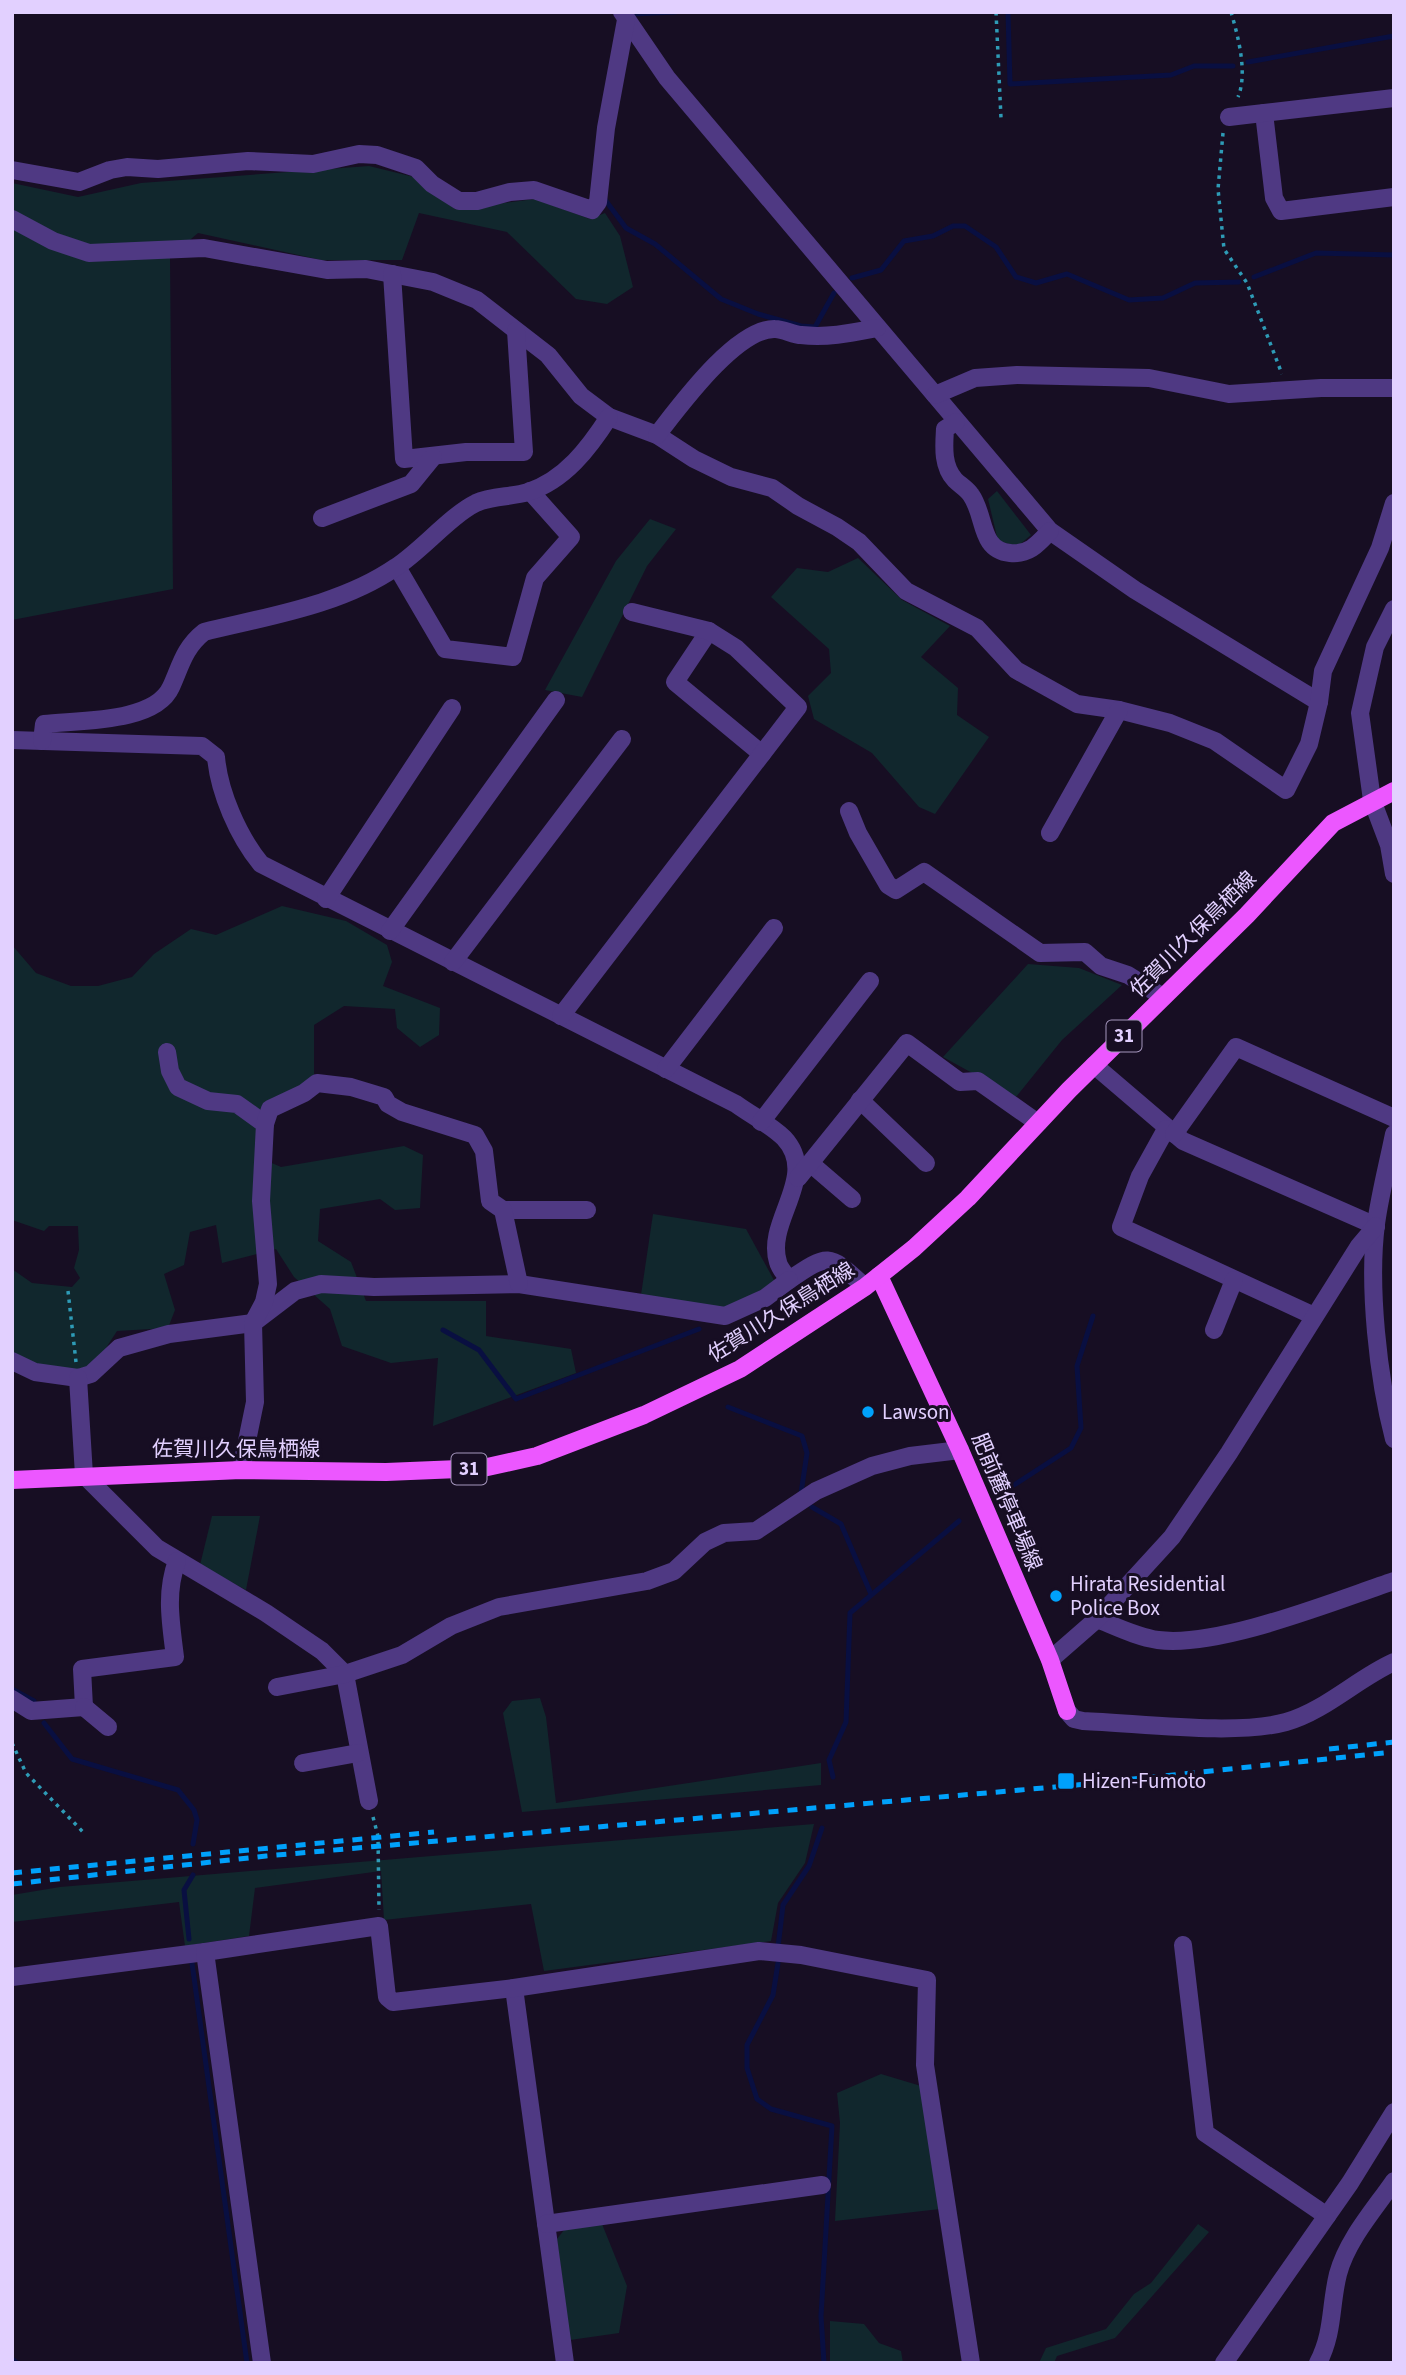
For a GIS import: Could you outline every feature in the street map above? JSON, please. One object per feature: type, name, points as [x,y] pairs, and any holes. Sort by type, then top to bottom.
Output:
[{"type":"main road","name":"佐賀川久保鳥栖線","points":[[12,1480],[241,1470],[386,1472],[483,1468],[537,1456],[644,1415],[740,1369],[872,1282],[968,1198],[1094,1065],[1333,823],[1372,800],[1394,791]]},
{"type":"main road","name":"肥前麓停車場線","points":[[872,1282],[960,1450],[1050,1660],[1067,1711]]},
{"type":"street","points":[[12,170],[79,182],[110,170],[127,167],[158,169],[248,161],[313,164],[359,154],[377,155],[416,168],[432,184],[459,201],[477,201],[510,192],[534,190],[592,210],[598,202],[606,128],[624,16]]},
{"type":"street","points":[[624,16],[667,78],[1050,531],[1136,590],[1319,702]]},
{"type":"street","points":[[1229,117],[1394,97]]},
{"type":"street","points":[[1264,113],[1274,198],[1281,211],[1394,197]]},
{"type":"street","points":[[12,219],[52,241],[89,253],[204,248],[327,270],[366,269],[433,282],[477,300],[548,355],[581,396],[609,417],[657,435],[694,459],[731,477],[772,488],[837,527],[859,542],[906,592],[977,628],[1016,670],[1077,704],[1119,710],[1170,723],[1214,741],[1286,790],[1308,744],[1319,702],[1323,671],[1380,548],[1394,503]]},
{"type":"street","points":[[392,274],[404,459],[466,452],[524,452],[516,331]]},
{"type":"street","points":[[657,435],[709,370],[741,343],[773,328],[799,335],[832,336],[877,328]]},
{"type":"street","points":[[935,395],[975,378],[1017,375],[1149,378],[1229,394],[1257,394],[1288,389],[1394,388]]},
{"type":"street","points":[[41,741],[44,724],[139,713],[161,702],[170,689],[180,659],[192,641],[204,632],[314,605],[368,584],[397,567],[476,503],[530,491],[561,474],[587,451],[609,417]]},
{"type":"street","points":[[956,422],[945,429],[943,453],[953,477],[971,495],[990,545],[998,552],[1020,554],[1032,549],[1050,531]]},
{"type":"street","points":[[322,518],[411,484],[433,457]]},
{"type":"street","points":[[397,567],[445,649],[513,657],[535,578],[571,537],[530,491]]},
{"type":"street","points":[[1394,609],[1375,647],[1360,713],[1372,800],[1390,845],[1394,874]]},
{"type":"street","points":[[561,1016],[798,707],[736,648],[709,631],[632,612]]},
{"type":"street","points":[[709,631],[675,682],[762,754]]},
{"type":"street","points":[[390,931],[556,700]]},
{"type":"street","points":[[326,899],[452,708]]},
{"type":"street","points":[[1050,833],[1119,710]]},
{"type":"street","points":[[453,962],[622,739]]},
{"type":"street","points":[[12,740],[202,746],[216,757],[218,774],[247,847],[261,864],[736,1104],[785,1139],[793,1154],[797,1178]]},
{"type":"street","points":[[849,810],[858,833],[888,885],[896,890],[924,872],[1040,953],[1085,952],[1101,966],[1128,975],[1163,997]]},
{"type":"street","points":[[667,1069],[774,929]]},
{"type":"street","points":[[761,1122],[870,981]]},
{"type":"street","points":[[789,1280],[778,1262],[777,1240],[797,1178],[906,1043],[960,1082],[978,1081],[1038,1124]]},
{"type":"street","points":[[1314,1316],[1121,1227],[1140,1176],[1170,1132],[1236,1047],[1394,1118]]},
{"type":"street","points":[[167,1052],[170,1071],[177,1087],[208,1101],[237,1104],[265,1124]]},
{"type":"street","points":[[1094,1065],[1170,1132],[1376,1226]]},
{"type":"street","points":[[241,1470],[253,1426],[255,1402],[253,1322],[264,1302],[268,1284],[261,1201],[265,1124],[271,1109],[304,1093],[317,1083],[351,1087],[384,1097],[388,1104],[401,1112],[475,1135],[484,1151],[490,1201],[503,1210],[587,1210]]},
{"type":"street","points":[[860,1100],[926,1163]]},
{"type":"street","points":[[1394,1134],[1376,1226],[1376,1319],[1380,1369],[1394,1439]]},
{"type":"street","points":[[810,1163],[852,1199]]},
{"type":"street","points":[[503,1210],[519,1284]]},
{"type":"street","points":[[1050,1660],[1097,1619],[1172,1537],[1230,1453],[1359,1246],[1376,1226]]},
{"type":"street","points":[[12,1361],[35,1372],[78,1378],[91,1374],[119,1348],[169,1334],[253,1322],[295,1291],[321,1284],[374,1287],[519,1284],[725,1316],[765,1298],[819,1260],[837,1261],[872,1282]]},
{"type":"street","points":[[1214,1330],[1234,1280]]},
{"type":"street","points":[[78,1378],[84,1475],[136,1529],[177,1561],[255,1606],[323,1651],[345,1674],[369,1801]]},
{"type":"street","points":[[277,1687],[345,1674],[402,1656],[451,1626],[499,1607],[646,1581],[674,1571],[705,1542],[724,1533],[756,1531],[797,1502],[872,1466],[910,1456],[960,1450]]},
{"type":"street","points":[[84,1707],[82,1669],[175,1657],[169,1609],[171,1577],[177,1561]]},
{"type":"street","points":[[1097,1619],[1135,1635],[1182,1641],[1289,1617],[1394,1581]]},
{"type":"street","points":[[1067,1711],[1074,1719],[1083,1721],[1228,1727],[1267,1725],[1308,1713],[1368,1674],[1394,1661]]},
{"type":"street","points":[[12,1699],[31,1711],[84,1707],[108,1727]]},
{"type":"street","points":[[303,1763],[358,1752]]},
{"type":"street","points":[[12,1977],[379,1926],[387,1997],[393,2002],[514,1988],[760,1951],[801,1955],[927,1980],[925,2066],[971,2363]]},
{"type":"street","points":[[1183,1945],[1205,2133],[1327,2216]]},
{"type":"street","points":[[205,1952],[262,2363]]},
{"type":"street","points":[[514,1988],[565,2363]]},
{"type":"street","points":[[1224,2363],[1327,2216],[1394,2112]]},
{"type":"street","points":[[1318,2363],[1330,2341],[1338,2274],[1347,2249],[1394,2181]]},
{"type":"street","points":[[546,2224],[822,2185]]},
{"type":"path","points":[[996,12],[1001,118]]},
{"type":"path","points":[[1231,12],[1239,40],[1241,89],[1221,137],[1218,189],[1224,249],[1247,284],[1288,389]]},
{"type":"path","points":[[68,1291],[78,1378]]},
{"type":"path","points":[[12,1743],[26,1773],[83,1833]]},
{"type":"path","points":[[369,1801],[378,1836],[379,1926]]},
{"type":"shaded area","points":[[369,166],[414,177],[455,209],[535,199],[590,219],[605,213],[620,236],[633,287],[607,304],[576,299],[507,232],[419,213],[402,260],[321,260],[198,233],[170,257],[173,589],[12,620],[12,183],[78,197],[141,183]]},
{"type":"shaded area","points":[[997,491],[1031,535],[1018,546],[998,541],[988,499]]},
{"type":"shaded area","points":[[650,519],[676,529],[647,566],[582,697],[545,690],[616,561]]},
{"type":"shaded area","points":[[858,558],[902,600],[950,626],[921,657],[958,688],[957,715],[989,737],[935,814],[919,807],[872,753],[814,719],[808,696],[831,673],[829,649],[771,597],[797,568],[828,572]]},
{"type":"shaded area","points":[[282,906],[346,921],[387,945],[392,962],[383,986],[440,1008],[439,1035],[420,1047],[397,1028],[395,1009],[344,1006],[314,1025],[314,1078],[269,1102],[260,1158],[281,1167],[404,1146],[423,1155],[420,1208],[395,1210],[380,1199],[320,1209],[318,1241],[351,1262],[366,1301],[486,1301],[486,1336],[571,1349],[576,1373],[433,1426],[438,1358],[391,1363],[342,1346],[330,1309],[294,1277],[276,1249],[222,1263],[216,1225],[190,1232],[184,1265],[164,1274],[175,1310],[168,1328],[117,1331],[95,1365],[72,1370],[40,1370],[12,1352],[12,1269],[32,1283],[72,1287],[80,1278],[74,1268],[79,1250],[78,1226],[49,1226],[44,1231],[12,1220],[12,945],[36,973],[71,986],[98,986],[132,977],[154,954],[191,929],[216,935]]},
{"type":"shaded area","points":[[1028,964],[1079,968],[1122,985],[1062,1040],[1016,1097],[943,1057]]},
{"type":"shaded area","points":[[653,1214],[746,1229],[775,1282],[723,1311],[641,1295]]},
{"type":"shaded area","points":[[212,1516],[260,1516],[246,1590],[200,1565]]},
{"type":"shaded area","points":[[540,1698],[546,1717],[556,1803],[821,1763],[821,1785],[522,1812],[503,1713],[512,1701]]},
{"type":"shaded area","points":[[814,1824],[805,1863],[778,1903],[771,1941],[544,1971],[531,1904],[384,1920],[381,1871],[255,1888],[249,1936],[185,1946],[179,1902],[12,1922],[12,1895],[60,1887]]},
{"type":"shaded area","points":[[881,2074],[921,2086],[940,2209],[835,2221],[840,2123],[837,2093]]},
{"type":"shaded area","points":[[602,2224],[627,2286],[619,2333],[570,2340],[557,2239],[564,2230]]},
{"type":"shaded area","points":[[1198,2224],[1209,2232],[1115,2338],[1057,2356],[1054,2363],[1039,2363],[1046,2348],[1106,2329],[1134,2294],[1151,2283]]},
{"type":"shaded area","points":[[830,2321],[864,2324],[879,2343],[901,2351],[903,2363],[830,2363]]},
{"type":"waterway","points":[[633,14],[675,12]]},
{"type":"waterway","points":[[1008,12],[1010,84],[1171,75],[1194,66],[1233,66]]},
{"type":"waterway","points":[[1248,62],[1394,36]]},
{"type":"waterway","points":[[606,201],[626,228],[655,244],[721,299],[758,314],[801,326],[815,327],[834,293]]},
{"type":"waterway","points":[[852,278],[881,270],[904,241],[933,236],[953,226],[965,226],[996,247],[1016,277],[1036,283],[1067,274],[1129,300],[1163,298],[1195,283],[1239,282]]},
{"type":"waterway","points":[[1254,277],[1316,253],[1394,255]]},
{"type":"waterway","points":[[997,1496],[1071,1448],[1081,1428],[1077,1366],[1093,1316]]},
{"type":"waterway","points":[[443,1330],[479,1350],[516,1399],[699,1329]]},
{"type":"waterway","points":[[728,1407],[802,1436],[807,1453],[801,1493]]},
{"type":"waterway","points":[[812,1507],[841,1524],[871,1594]]},
{"type":"waterway","points":[[833,1777],[829,1760],[846,1722],[850,1613],[959,1521]]},
{"type":"waterway","points":[[12,1689],[34,1701]]},
{"type":"waterway","points":[[44,1723],[72,1759],[178,1790],[194,1810],[197,1820],[193,1844]]},
{"type":"waterway","points":[[778,1947],[783,1905],[809,1866],[822,1828]]},
{"type":"waterway","points":[[189,1939],[184,1890],[193,1875]]},
{"type":"waterway","points":[[192,1963],[247,2363]]},
{"type":"waterway","points":[[778,1963],[773,1995],[747,2045],[747,2068],[757,2099],[771,2109],[832,2126],[821,2316],[824,2363]]},
{"type":"waterway","points":[[12,2359],[17,2363]]},
{"type":"railway","points":[[1329,1749],[1394,1742]]},
{"type":"railway","points":[[12,1884],[266,1856],[1066,1786],[1394,1752]]},
{"type":"railway","points":[[12,1873],[434,1832]]},
{"type":"place","name":"Lawson","points":[[868,1412]]},
{"type":"place","name":"Hirata Residential Police Box","points":[[1056,1596]]},
{"type":"place","name":"Hizen-Fumoto","points":[[1066,1781]]}]
